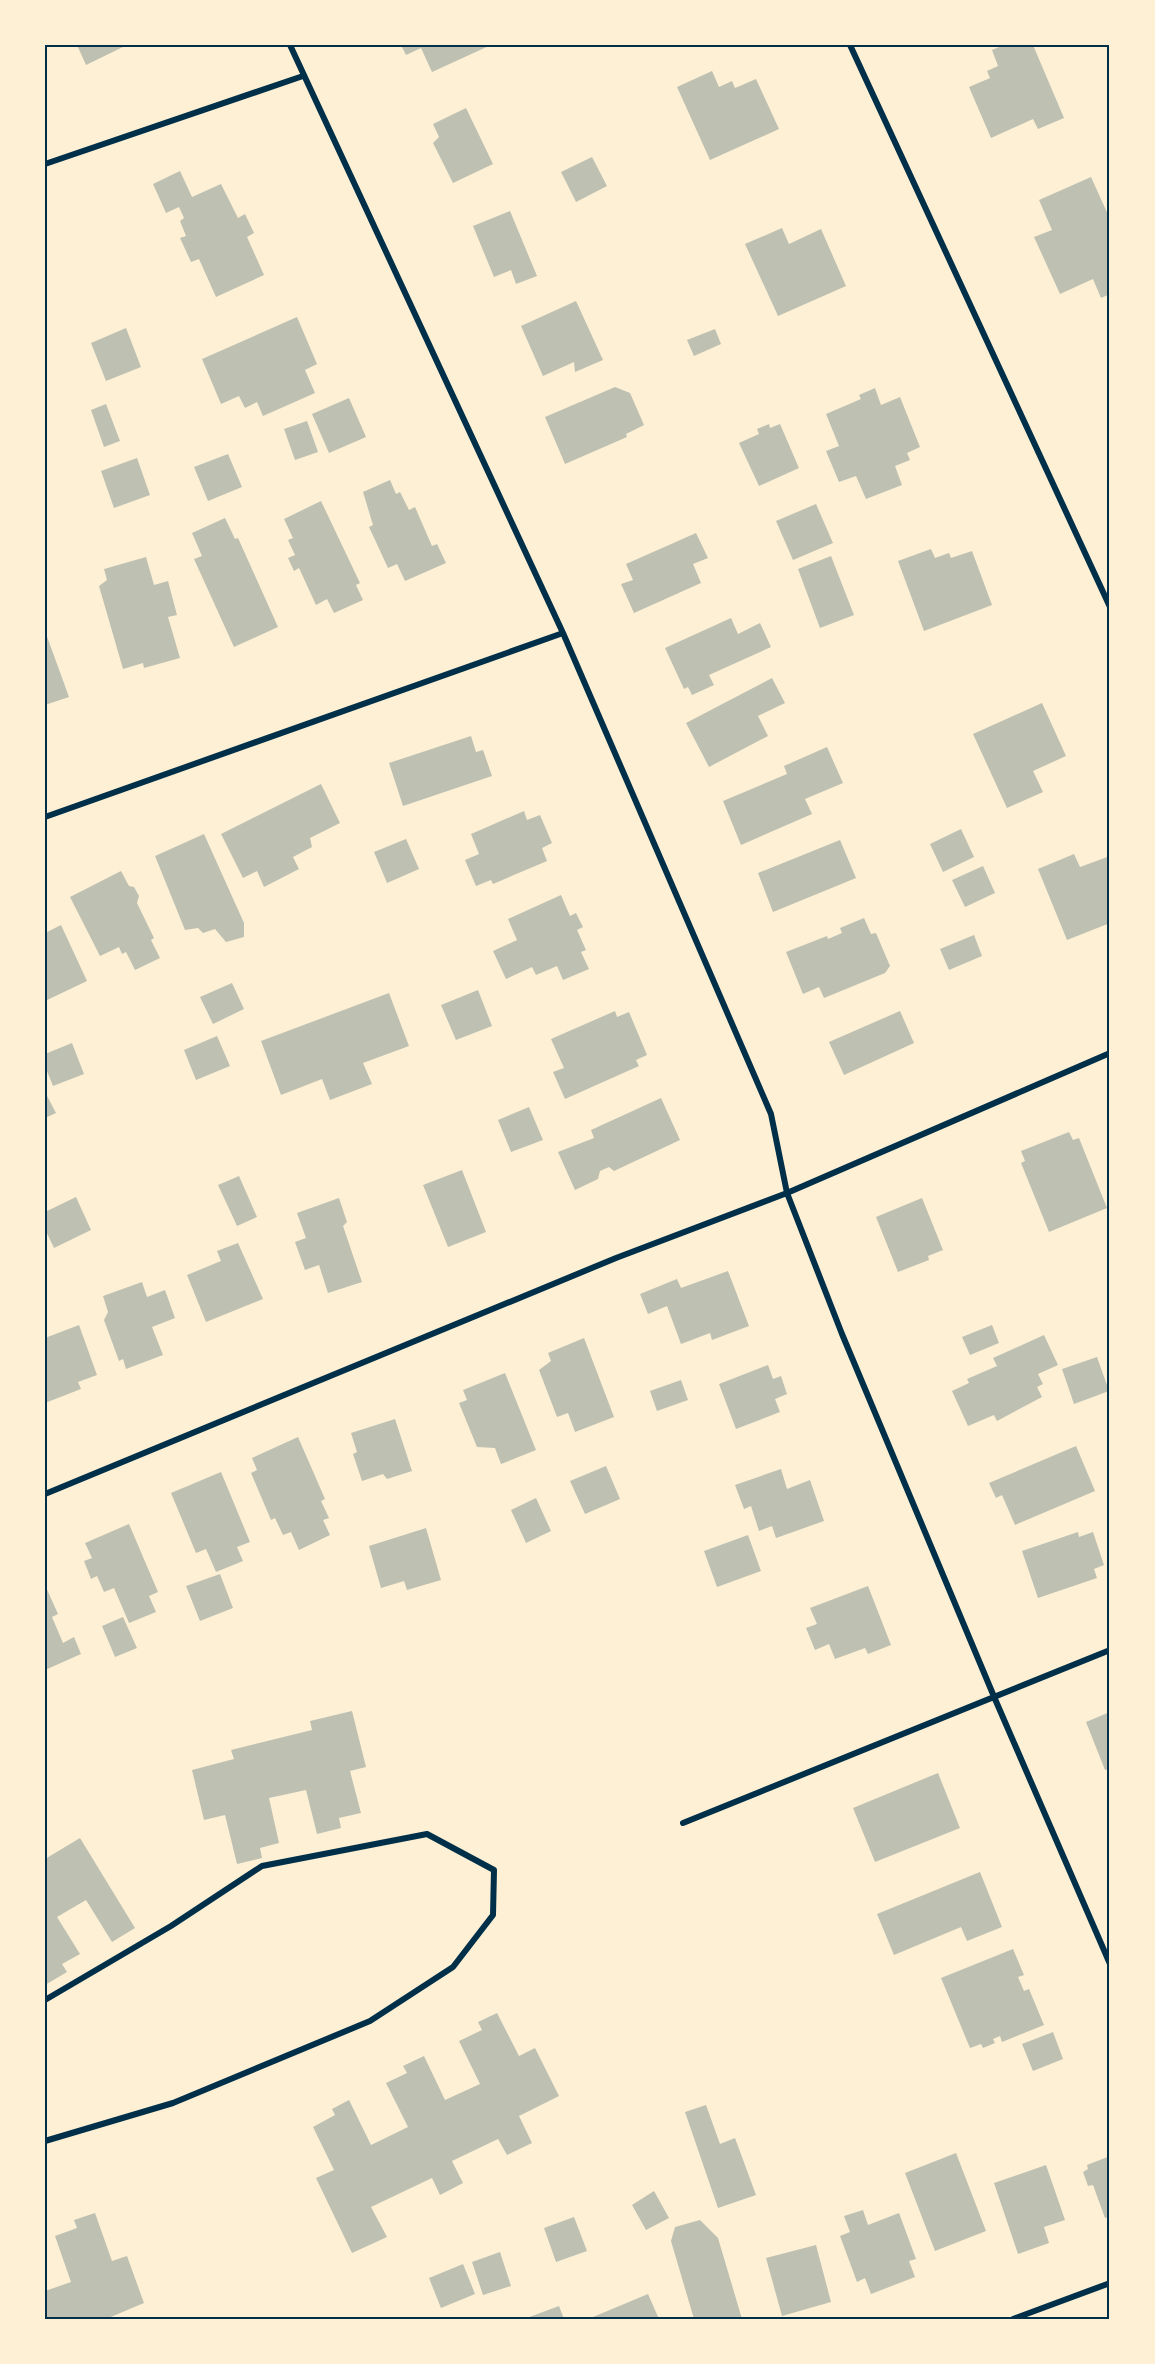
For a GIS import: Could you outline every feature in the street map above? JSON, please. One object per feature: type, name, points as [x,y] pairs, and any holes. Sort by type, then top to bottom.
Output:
[{"type":"street","points":[[290,45],[563,633],[771,1114],[787,1193],[842,1334],[995,1699],[1110,1964]]},
{"type":"street","points":[[850,45],[1110,607]]},
{"type":"street","points":[[45,164],[303,76]]},
{"type":"street","points":[[45,817],[563,633]]},
{"type":"street","points":[[45,1494],[616,1258],[787,1193],[1110,1053]]},
{"type":"street","points":[[682,1823],[995,1699],[1110,1650]]},
{"type":"street","points":[[45,2000],[171,1926],[262,1866],[427,1834],[494,1870],[493,1915],[453,1967],[370,2021],[173,2103],[45,2141]]},
{"type":"street","points":[[1013,2319],[1110,2283]]},
{"type":"building","points":[[77,45],[127,45],[86,65]]},
{"type":"building","points":[[401,45],[491,45],[432,72],[421,48],[406,55]]},
{"type":"building","points":[[1004,45],[1033,45],[1064,118],[1038,129],[1033,119],[991,138],[969,87],[990,78],[987,71],[998,66],[992,50]]},
{"type":"building","points":[[712,71],[719,87],[732,81],[735,88],[756,79],[779,129],[710,160],[677,87]]},
{"type":"building","points":[[466,108],[493,164],[453,183],[433,143],[439,137],[433,124]]},
{"type":"building","points":[[592,157],[607,186],[576,202],[561,172]]},
{"type":"building","points":[[180,171],[192,197],[221,184],[238,218],[245,214],[254,233],[247,237],[264,275],[216,297],[199,259],[191,262],[180,238],[186,236],[180,221],[184,218],[179,207],[166,213],[153,184]]},
{"type":"building","points":[[1091,177],[1110,219],[1110,294],[1101,298],[1093,279],[1060,294],[1034,237],[1052,230],[1039,200]]},
{"type":"building","points":[[510,211],[537,276],[516,284],[511,270],[494,277],[473,226]]},
{"type":"building","points":[[782,228],[789,244],[821,229],[846,286],[778,316],[745,244]]},
{"type":"building","points":[[576,301],[603,360],[575,372],[574,362],[543,376],[521,326]]},
{"type":"building","points":[[297,317],[317,364],[305,370],[315,393],[263,416],[257,402],[245,408],[239,396],[221,404],[202,359]]},
{"type":"building","points":[[126,328],[141,367],[106,381],[91,343]]},
{"type":"building","points":[[715,329],[721,344],[694,356],[687,340]]},
{"type":"building","points":[[615,387],[630,393],[644,425],[626,434],[627,437],[565,464],[545,417]]},
{"type":"building","points":[[875,388],[881,405],[900,397],[920,447],[907,453],[910,460],[895,466],[902,485],[866,499],[856,476],[839,482],[826,451],[839,446],[826,414],[861,399],[859,395]]},
{"type":"building","points":[[349,398],[366,437],[329,453],[312,414]]},
{"type":"building","points":[[106,404],[120,441],[104,447],[91,410]]},
{"type":"building","points":[[307,421],[318,452],[295,460],[284,429]]},
{"type":"building","points":[[769,424],[770,428],[780,424],[799,468],[759,486],[739,443],[759,434],[757,429]]},
{"type":"building","points":[[228,454],[242,487],[208,501],[194,467]]},
{"type":"building","points":[[137,458],[150,495],[114,508],[101,471]]},
{"type":"building","points":[[390,480],[396,494],[400,492],[409,510],[415,507],[432,546],[437,544],[446,563],[405,581],[397,564],[388,568],[369,527],[373,525],[363,492]]},
{"type":"building","points":[[321,501],[360,583],[356,585],[363,600],[334,613],[327,599],[316,605],[299,568],[294,571],[288,558],[295,555],[288,540],[293,538],[284,519]]},
{"type":"building","points":[[816,504],[833,543],[793,560],[776,521]]},
{"type":"building","points":[[225,518],[235,539],[238,538],[278,627],[234,647],[194,559],[202,556],[192,533]]},
{"type":"building","points":[[696,533],[708,558],[693,564],[701,583],[634,613],[621,584],[633,580],[626,564]]},
{"type":"building","points":[[931,549],[935,558],[949,553],[951,558],[972,551],[992,605],[924,631],[898,561]]},
{"type":"building","points":[[831,556],[854,615],[820,628],[798,569]]},
{"type":"building","points":[[146,557],[154,585],[168,581],[177,615],[168,617],[180,658],[144,668],[143,663],[123,669],[99,586],[107,580],[104,569]]},
{"type":"building","points":[[731,618],[738,634],[760,623],[771,647],[709,675],[714,685],[692,695],[688,687],[684,689],[665,648]]},
{"type":"building","points":[[45,631],[69,697],[45,705]]},
{"type":"building","points":[[772,678],[785,703],[758,716],[768,736],[709,767],[686,723]]},
{"type":"building","points":[[1042,703],[1066,756],[1033,771],[1043,792],[1007,808],[973,734]]},
{"type":"building","points":[[471,736],[476,752],[483,750],[492,776],[403,806],[389,763]]},
{"type":"building","points":[[827,747],[843,783],[805,799],[812,814],[741,845],[723,801],[787,774],[784,766]]},
{"type":"building","points":[[321,784],[340,823],[310,838],[312,847],[293,857],[299,869],[264,887],[257,871],[243,878],[221,834]]},
{"type":"building","points":[[524,811],[527,820],[540,815],[552,843],[542,848],[547,861],[493,884],[491,880],[476,886],[465,860],[479,854],[471,834]]},
{"type":"building","points":[[961,829],[974,857],[943,872],[930,844]]},
{"type":"building","points":[[204,834],[244,923],[244,937],[226,942],[215,929],[203,933],[198,928],[185,930],[155,856]]},
{"type":"building","points":[[406,839],[419,869],[387,883],[374,852]]},
{"type":"building","points":[[840,840],[856,878],[773,912],[758,873]]},
{"type":"building","points":[[1074,854],[1080,867],[1110,856],[1110,923],[1067,940],[1038,869]]},
{"type":"building","points":[[983,866],[995,893],[965,907],[952,880]]},
{"type":"building","points":[[121,871],[129,886],[134,887],[139,896],[137,903],[154,938],[151,940],[160,958],[135,970],[126,952],[122,954],[119,947],[100,956],[70,897]]},
{"type":"building","points":[[561,895],[570,916],[576,913],[583,927],[577,930],[586,950],[581,952],[589,969],[563,980],[557,966],[536,975],[532,967],[506,979],[493,951],[517,940],[508,919]]},
{"type":"building","points":[[864,918],[871,934],[876,933],[890,966],[885,973],[824,998],[819,987],[803,994],[786,952],[827,936],[828,939],[842,933],[840,928]]},
{"type":"building","points":[[61,925],[87,981],[45,1001],[45,933]]},
{"type":"building","points":[[974,935],[982,956],[949,970],[940,949]]},
{"type":"building","points":[[232,983],[244,1009],[213,1024],[200,997]]},
{"type":"building","points":[[478,990],[492,1026],[456,1040],[441,1005]]},
{"type":"building","points":[[389,993],[409,1046],[363,1063],[372,1084],[330,1100],[322,1079],[281,1095],[261,1041]]},
{"type":"building","points":[[615,1011],[617,1017],[629,1012],[647,1055],[636,1060],[639,1066],[565,1099],[553,1072],[564,1068],[551,1039]]},
{"type":"building","points":[[900,1011],[914,1043],[844,1075],[829,1042]]},
{"type":"building","points":[[217,1036],[230,1066],[196,1080],[184,1050]]},
{"type":"building","points":[[72,1043],[84,1074],[53,1086],[45,1066],[45,1054]]},
{"type":"building","points":[[45,1092],[56,1113],[45,1118]]},
{"type":"building","points":[[661,1098],[680,1140],[614,1171],[609,1167],[600,1171],[598,1179],[575,1190],[558,1152],[594,1138],[591,1130]]},
{"type":"building","points":[[529,1107],[543,1140],[511,1152],[498,1120]]},
{"type":"building","points":[[1069,1132],[1073,1140],[1079,1138],[1107,1208],[1049,1232],[1021,1163],[1025,1161],[1021,1151]]},
{"type":"building","points":[[462,1170],[486,1232],[448,1247],[423,1185]]},
{"type":"building","points":[[239,1176],[257,1217],[237,1226],[218,1185]]},
{"type":"building","points":[[76,1197],[91,1230],[54,1248],[45,1229],[45,1212]]},
{"type":"building","points":[[339,1198],[347,1222],[343,1226],[362,1282],[328,1293],[319,1265],[305,1270],[295,1242],[306,1238],[297,1213]]},
{"type":"building","points":[[922,1198],[943,1250],[928,1256],[929,1260],[898,1272],[876,1217]]},
{"type":"building","points":[[238,1243],[263,1299],[206,1322],[187,1275],[221,1261],[217,1251]]},
{"type":"building","points":[[728,1271],[749,1326],[712,1340],[710,1333],[681,1344],[667,1306],[648,1314],[640,1294],[677,1279],[681,1288]]},
{"type":"building","points":[[142,1282],[147,1297],[165,1290],[175,1318],[152,1327],[163,1355],[126,1369],[123,1359],[119,1361],[104,1320],[108,1312],[103,1296]]},
{"type":"building","points":[[79,1325],[97,1375],[78,1382],[81,1389],[45,1403],[45,1338]]},
{"type":"building","points":[[992,1325],[999,1343],[970,1355],[962,1337]]},
{"type":"building","points":[[1044,1335],[1058,1365],[1038,1374],[1043,1384],[1037,1387],[1042,1397],[997,1421],[994,1415],[968,1426],[952,1391],[969,1383],[967,1379],[997,1366],[993,1358]]},
{"type":"building","points":[[584,1338],[614,1417],[575,1432],[568,1413],[557,1417],[539,1370],[551,1361],[548,1353]]},
{"type":"building","points":[[1097,1357],[1109,1391],[1074,1404],[1062,1369]]},
{"type":"building","points":[[768,1365],[773,1379],[781,1376],[787,1394],[775,1399],[780,1412],[736,1429],[719,1384]]},
{"type":"building","points":[[505,1373],[536,1450],[501,1464],[495,1448],[477,1447],[459,1403],[467,1400],[463,1390]]},
{"type":"building","points":[[681,1380],[688,1400],[657,1411],[650,1391]]},
{"type":"building","points":[[395,1419],[412,1471],[387,1479],[383,1474],[362,1481],[353,1454],[357,1452],[351,1433]]},
{"type":"building","points":[[298,1437],[325,1499],[321,1501],[329,1518],[323,1520],[330,1535],[299,1550],[291,1532],[283,1535],[275,1518],[271,1520],[251,1473],[257,1470],[252,1458]]},
{"type":"building","points":[[1076,1446],[1095,1491],[1015,1525],[1002,1495],[996,1498],[989,1483]]},
{"type":"building","points":[[606,1466],[620,1499],[585,1514],[570,1481]]},
{"type":"building","points":[[781,1469],[787,1489],[810,1480],[824,1521],[776,1538],[772,1526],[759,1531],[751,1506],[744,1509],[735,1485]]},
{"type":"building","points":[[221,1472],[250,1542],[237,1547],[243,1561],[216,1572],[206,1549],[196,1553],[171,1493]]},
{"type":"building","points":[[536,1498],[551,1531],[526,1543],[511,1510]]},
{"type":"building","points":[[129,1524],[158,1592],[149,1596],[156,1612],[129,1623],[114,1588],[104,1592],[97,1576],[91,1579],[84,1561],[92,1558],[85,1543]]},
{"type":"building","points":[[426,1528],[441,1580],[407,1590],[404,1581],[381,1588],[369,1546]]},
{"type":"building","points":[[1078,1532],[1079,1537],[1093,1532],[1104,1565],[1094,1569],[1097,1578],[1038,1598],[1022,1551]]},
{"type":"building","points":[[748,1535],[761,1571],[717,1587],[704,1551]]},
{"type":"building","points":[[220,1574],[233,1608],[200,1621],[186,1586]]},
{"type":"building","points":[[45,1585],[58,1614],[52,1617],[63,1643],[74,1637],[81,1654],[45,1670]]},
{"type":"building","points":[[868,1586],[891,1645],[868,1654],[865,1648],[835,1659],[829,1644],[815,1650],[806,1628],[817,1624],[810,1608]]},
{"type":"building","points":[[123,1617],[137,1648],[115,1657],[102,1626]]},
{"type":"building","points":[[352,1711],[366,1767],[350,1771],[361,1813],[339,1818],[341,1828],[317,1834],[306,1790],[269,1798],[279,1843],[260,1848],[262,1858],[237,1864],[225,1815],[204,1820],[192,1770],[234,1759],[231,1750],[312,1730],[310,1721]]},
{"type":"building","points":[[1110,1712],[1110,1769],[1105,1770],[1086,1722]]},
{"type":"building","points":[[938,1773],[960,1828],[875,1862],[853,1808]]},
{"type":"building","points":[[80,1838],[135,1928],[112,1942],[86,1900],[57,1917],[80,1954],[62,1964],[67,1972],[45,1985],[45,1859]]},
{"type":"building","points":[[980,1872],[1002,1927],[967,1941],[961,1927],[894,1955],[877,1914]]},
{"type":"building","points":[[1013,1949],[1024,1975],[1018,1977],[1024,1991],[1029,1989],[1044,2025],[1002,2042],[1000,2036],[993,2039],[995,2043],[983,2048],[981,2044],[970,2048],[941,1978]]},
{"type":"building","points":[[497,2013],[519,2056],[535,2048],[559,2096],[519,2116],[532,2143],[507,2155],[498,2139],[452,2161],[463,2183],[440,2195],[432,2178],[371,2207],[387,2237],[352,2253],[316,2178],[334,2170],[313,2127],[335,2115],[332,2109],[349,2100],[371,2145],[408,2127],[386,2083],[407,2073],[403,2066],[424,2056],[445,2100],[480,2084],[459,2041],[482,2030],[478,2022]]},
{"type":"building","points":[[1053,2032],[1063,2059],[1033,2071],[1022,2044]]},
{"type":"building","points":[[706,2105],[720,2144],[735,2138],[756,2195],[718,2208],[685,2112]]},
{"type":"building","points":[[956,2153],[986,2231],[935,2251],[905,2173]]},
{"type":"building","points":[[1110,2156],[1110,2217],[1105,2218],[1093,2185],[1088,2186],[1083,2172],[1088,2169],[1087,2165]]},
{"type":"building","points":[[1046,2165],[1065,2220],[1044,2227],[1049,2243],[1018,2254],[994,2183]]},
{"type":"building","points":[[654,2191],[669,2218],[646,2230],[632,2205]]},
{"type":"building","points":[[863,2210],[868,2225],[899,2213],[916,2259],[909,2261],[915,2277],[871,2294],[865,2278],[857,2282],[840,2236],[850,2232],[844,2216]]},
{"type":"building","points":[[95,2213],[112,2261],[127,2256],[144,2303],[106,2319],[45,2319],[45,2291],[71,2282],[55,2236],[77,2228],[74,2220]]},
{"type":"building","points":[[574,2217],[587,2251],[556,2262],[544,2228]]},
{"type":"building","points":[[700,2220],[718,2238],[742,2319],[694,2319],[671,2241],[675,2227]]},
{"type":"building","points":[[816,2245],[831,2302],[782,2316],[766,2258]]},
{"type":"building","points":[[500,2252],[511,2286],[483,2295],[472,2262]]},
{"type":"building","points":[[463,2264],[475,2294],[441,2308],[429,2278]]},
{"type":"building","points":[[648,2294],[659,2319],[593,2319],[593,2317]]},
{"type":"building","points":[[559,2306],[564,2319],[524,2319]]}]
